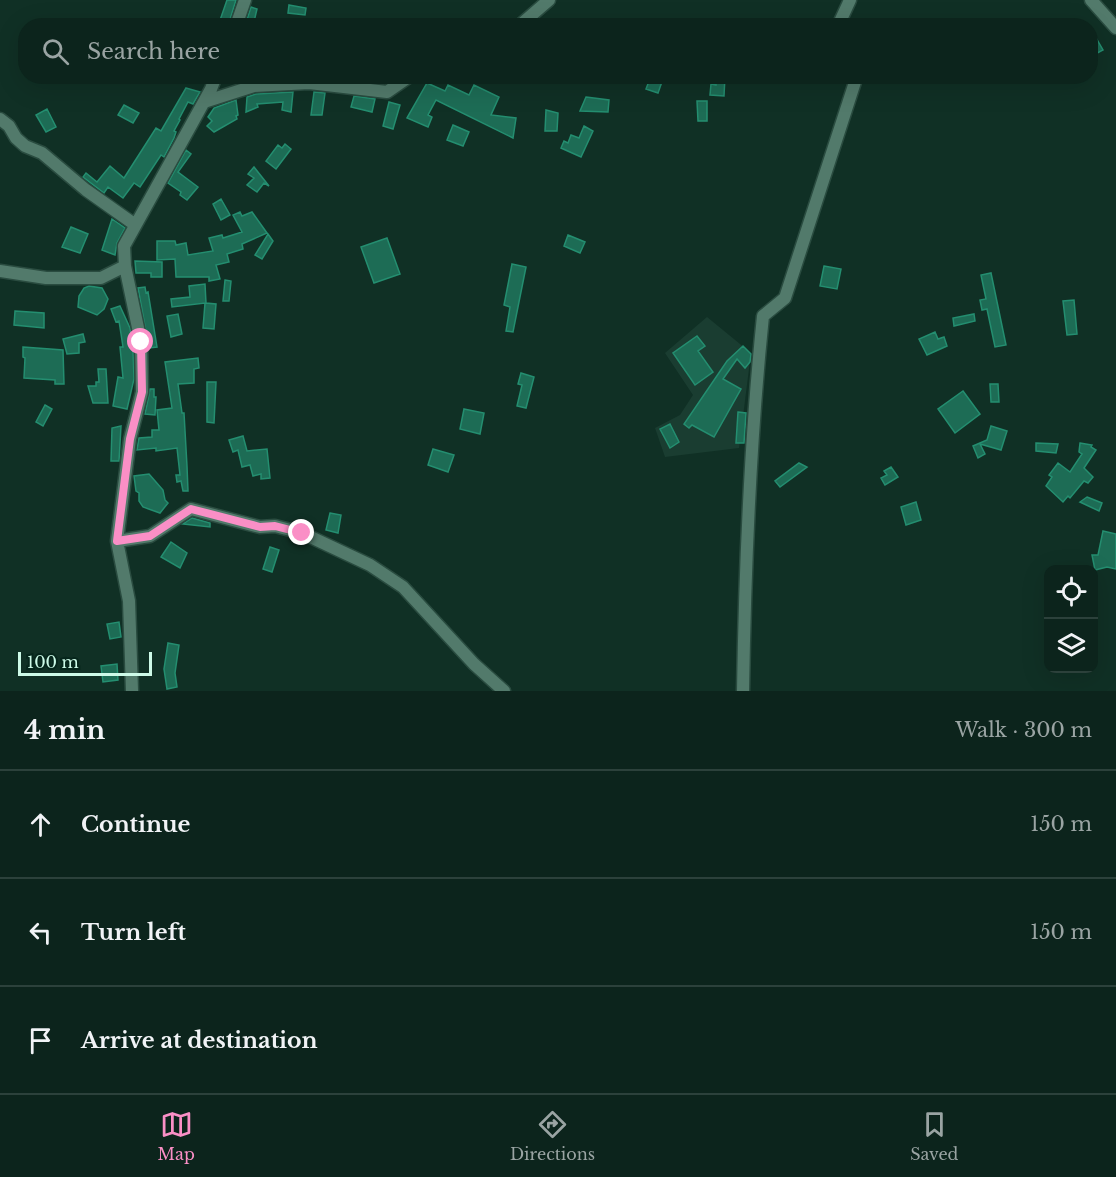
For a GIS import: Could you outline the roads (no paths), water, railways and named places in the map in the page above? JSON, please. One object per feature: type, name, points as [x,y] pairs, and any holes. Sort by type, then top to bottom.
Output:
[{"type":"street","points":[[239,18],[245,0]]},
{"type":"street","points":[[528,18],[549,0]]},
{"type":"street","points":[[842,18],[850,0]]},
{"type":"street","points":[[1091,0],[1116,28]]},
{"type":"street","points":[[132,691],[129,601],[117,541],[130,439],[142,392],[141,342],[125,266],[124,246],[212,84]]},
{"type":"street","points":[[204,102],[254,86],[292,84]]},
{"type":"street","points":[[318,84],[387,92],[398,84]]},
{"type":"street","points":[[744,691],[744,611],[752,446],[763,316],[785,297],[854,84]]},
{"type":"street","points":[[0,119],[9,126],[16,138],[25,146],[42,153],[86,190],[134,224]]},
{"type":"street","points":[[0,271],[46,278],[101,278],[125,266]]},
{"type":"street","points":[[117,541],[150,536],[191,509],[260,527],[275,526],[302,533],[370,565],[403,587],[474,664],[504,691]]}]
